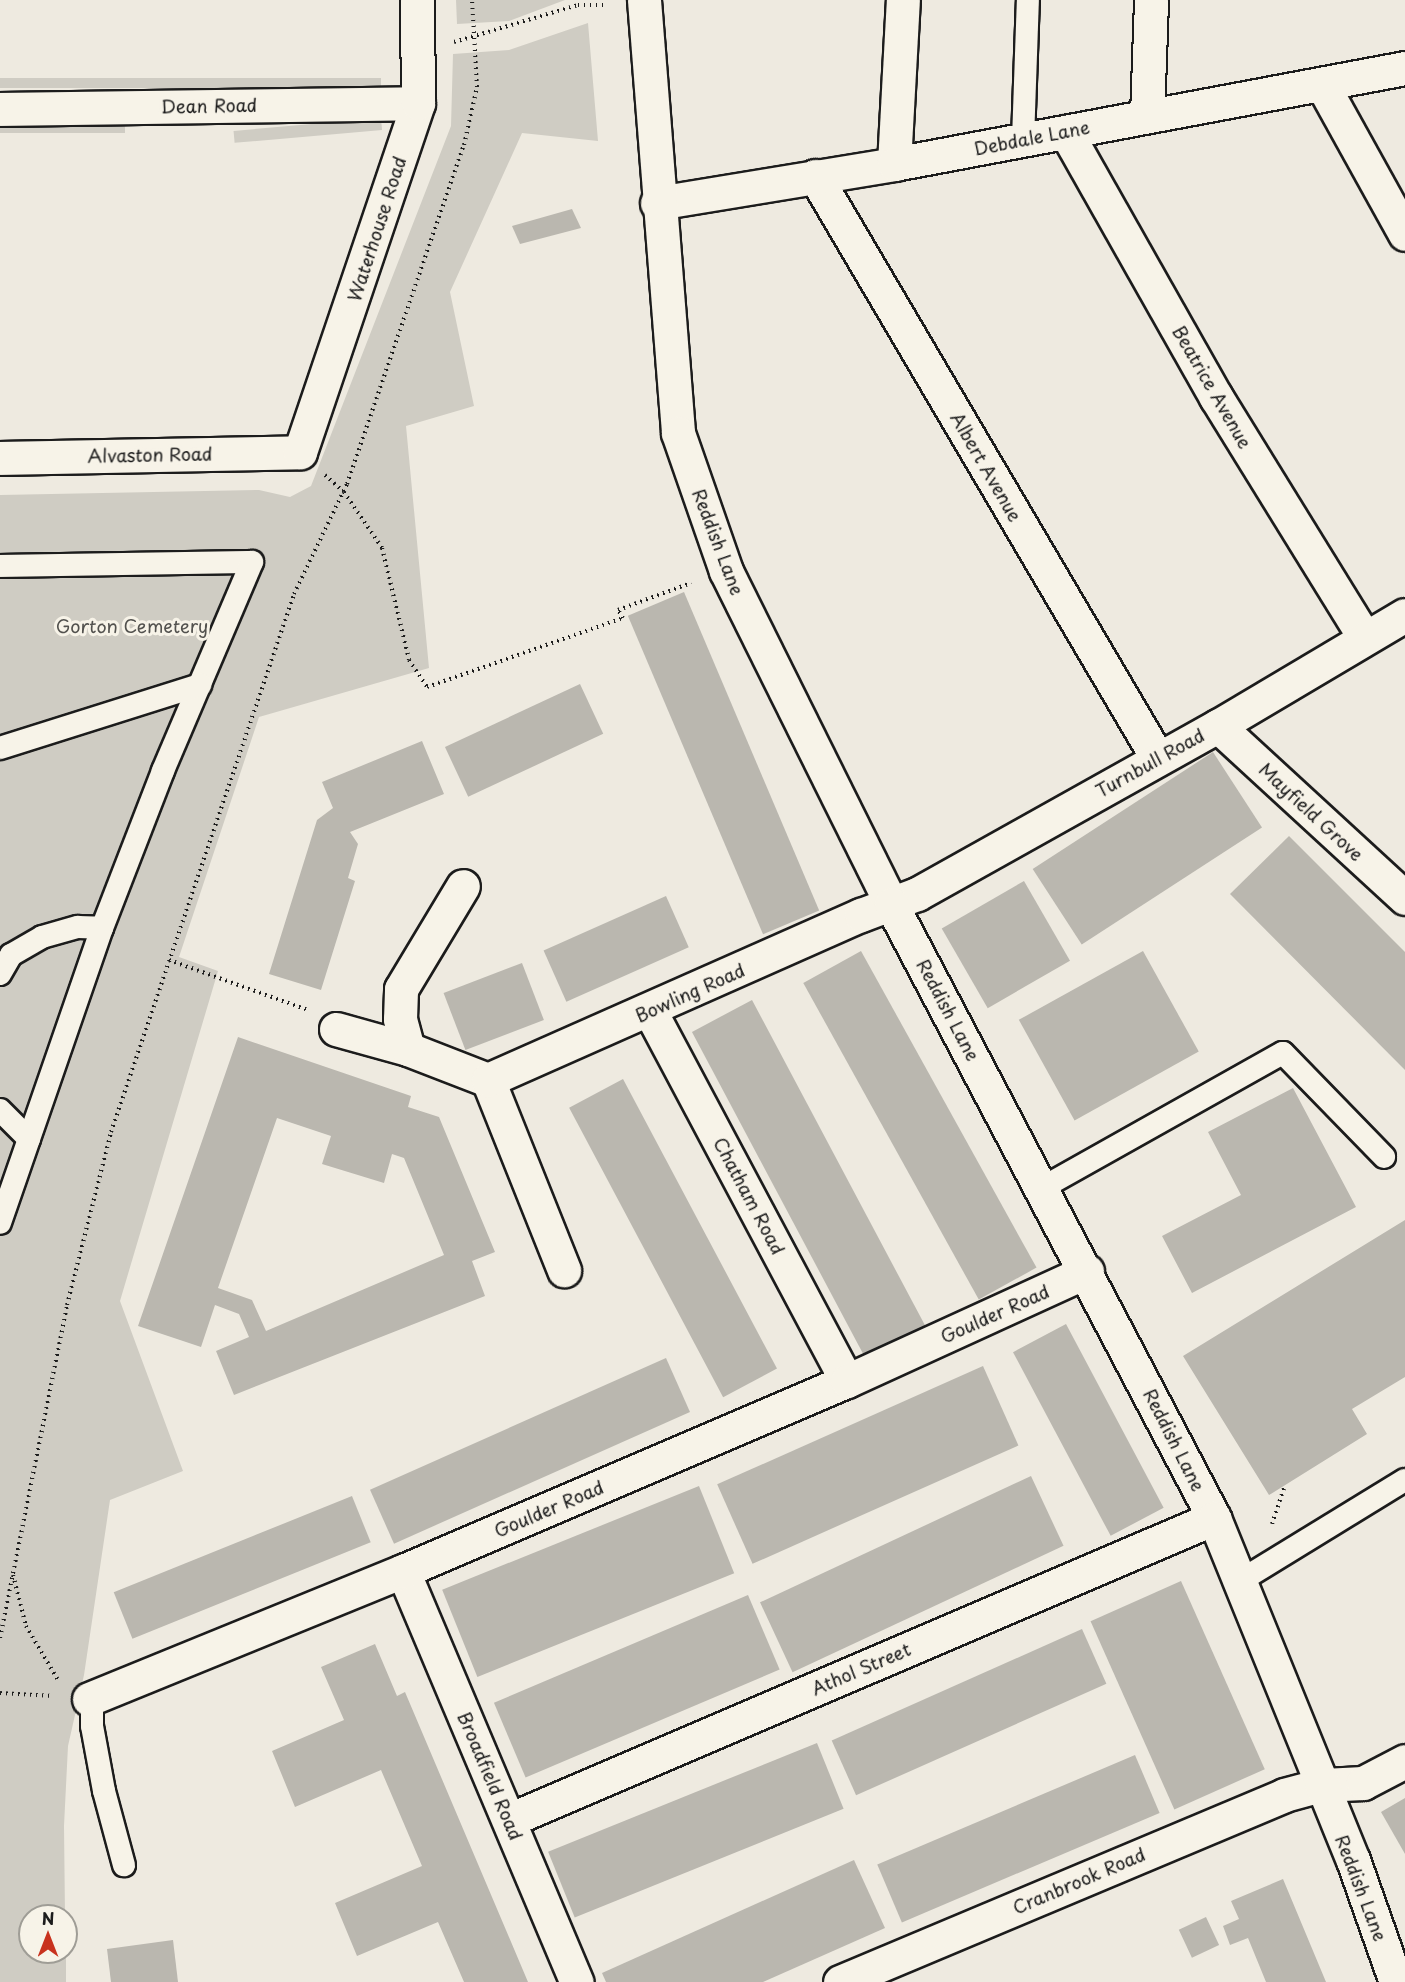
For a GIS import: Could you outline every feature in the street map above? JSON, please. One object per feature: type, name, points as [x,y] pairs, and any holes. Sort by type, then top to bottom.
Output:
[{"type":"street","name":"Waterhouse Road","points":[[300,452],[417,103],[417,0]]},
{"type":"street","name":"Reddish Lane","points":[[644,0],[657,203],[678,433],[726,571],[891,904],[1087,1272],[1214,1518],[1321,1785],[1396,1982]]},
{"type":"street","points":[[894,164],[903,0]]},
{"type":"street","points":[[1147,116],[1151,0]]},
{"type":"street","name":"Debdale Lane","points":[[657,203],[894,164],[1147,116],[1323,86],[1405,68]]},
{"type":"street","points":[[1323,86],[1405,234]]},
{"type":"street","name":"Dean Road","points":[[0,109],[417,103]]},
{"type":"street","name":"Beatrice Avenue","points":[[1066,132],[1216,397],[1365,638]]},
{"type":"street","name":"Albert Avenue","points":[[815,176],[1157,757]]},
{"type":"street","name":"Alvaston Road","points":[[0,458],[300,452]]},
{"type":"street","name":"Turnbull Road","points":[[891,904],[917,894],[1157,757],[1218,726],[1405,615]]},
{"type":"street","name":"Mayfield Grove","points":[[1218,726],[1405,898]]},
{"type":"street","points":[[408,1048],[400,1018],[402,989],[463,886]]},
{"type":"street","name":"Bowling Road","points":[[488,1080],[891,904]]},
{"type":"street","name":"Chatham Road","points":[[650,1011],[847,1381]]},
{"type":"street","points":[[336,1029],[408,1048],[488,1080],[564,1270]]},
{"type":"street","name":"Goulder Road","points":[[87,1698],[403,1571],[847,1381],[1087,1272]]},
{"type":"street","name":"Athol Street","points":[[509,1820],[1214,1518]]},
{"type":"street","name":"Broadfield Road","points":[[403,1571],[577,1982]]},
{"type":"street","name":"Cranbrook Road","points":[[840,1982],[1284,1795],[1321,1785],[1363,1782],[1405,1761]]},
{"type":"lane","points":[[1023,140],[1028,0]]},
{"type":"lane","points":[[0,566],[252,562],[102,928],[0,1223]]},
{"type":"lane","points":[[0,748],[200,685]]},
{"type":"lane","points":[[0,974],[11,955],[42,937],[78,927],[102,928]]},
{"type":"lane","points":[[1042,1188],[1283,1053],[1384,1157]]},
{"type":"lane","points":[[0,1110],[29,1139]]},
{"type":"lane","points":[[1239,1581],[1405,1480]]},
{"type":"lane","points":[[87,1698],[104,1791],[124,1865]]},
{"type":"path","points":[[0,1638],[82,1239],[111,1132],[294,594],[344,492],[464,145],[477,87],[472,0]]},
{"type":"path","points":[[576,0],[578,5]]},
{"type":"path","points":[[474,35],[578,5],[604,5]]},
{"type":"path","points":[[300,452],[344,492],[382,548],[409,660],[427,687],[623,618],[618,610],[691,583]]},
{"type":"path","points":[[169,960],[313,1012],[336,1029]]},
{"type":"path","points":[[1272,1525],[1284,1485]]},
{"type":"path","points":[[13,1573],[26,1626],[56,1678],[87,1698]]},
{"type":"path","points":[[0,1693],[87,1698]]},
{"type":"green space","points":[[456,0],[565,0],[509,21],[457,24]]},
{"type":"green space","name":"Gorton Cemetery","points":[[588,23],[598,141],[522,133],[450,292],[474,406],[406,426],[429,668],[259,717],[179,957],[218,971],[120,1301],[183,1471],[110,1500],[84,1675],[68,1746],[64,1826],[65,1904],[18,1904],[18,1964],[66,1964],[66,1982],[0,1982],[0,495],[259,490],[290,497],[311,486],[451,126],[453,54],[509,50]]},
{"type":"green space","points":[[0,78],[381,78],[381,88],[0,88]]},
{"type":"green space","points":[[381,118],[382,130],[235,143],[234,131]]},
{"type":"green space","points":[[0,122],[125,122],[125,133],[0,133]]},
{"type":"building","points":[[572,209],[581,228],[520,244],[512,226]]},
{"type":"building","points":[[684,592],[819,910],[763,934],[628,616]]},
{"type":"building","points":[[580,684],[603,734],[468,797],[445,747]]},
{"type":"building","points":[[422,741],[444,794],[350,832],[358,844],[348,878],[355,881],[321,990],[269,974],[317,820],[333,808],[322,782]]},
{"type":"building","points":[[1213,752],[1262,827],[1082,945],[1033,869]]},
{"type":"building","points":[[1289,836],[1405,952],[1405,1070],[1230,894]]},
{"type":"building","points":[[1024,881],[1070,961],[988,1008],[942,929]]},
{"type":"building","points":[[666,896],[689,947],[566,1002],[544,951]]},
{"type":"building","points":[[861,951],[1037,1268],[979,1300],[803,983]]},
{"type":"building","points":[[1143,951],[1199,1052],[1075,1120],[1019,1020]]},
{"type":"building","points":[[522,963],[544,1020],[465,1050],[444,993]]},
{"type":"building","points":[[752,1000],[925,1326],[865,1358],[692,1032]]},
{"type":"building","points":[[238,1037],[411,1096],[408,1107],[439,1117],[495,1252],[472,1261],[485,1296],[234,1395],[216,1351],[249,1337],[239,1314],[215,1305],[201,1347],[138,1326]],"holes":[[[277,1118],[331,1136],[322,1164],[384,1183],[392,1154],[404,1158],[444,1255],[266,1331],[252,1300],[218,1288]]]},
{"type":"building","points":[[623,1079],[777,1369],[723,1397],[569,1108]]},
{"type":"building","points":[[1293,1088],[1356,1207],[1192,1293],[1162,1236],[1241,1195],[1208,1132]]},
{"type":"building","points":[[1405,1220],[1405,1377],[1352,1409],[1367,1434],[1269,1495],[1183,1356]]},
{"type":"building","points":[[1066,1324],[1164,1508],[1111,1536],[1013,1352]]},
{"type":"building","points":[[666,1358],[690,1412],[394,1544],[370,1490]]},
{"type":"building","points":[[983,1366],[1018,1445],[753,1564],[717,1484]]},
{"type":"building","points":[[1031,1476],[1064,1546],[793,1672],[760,1602]]},
{"type":"building","points":[[699,1486],[734,1573],[477,1677],[442,1590]]},
{"type":"building","points":[[352,1496],[371,1542],[132,1639],[114,1592]]},
{"type":"building","points":[[1181,1581],[1265,1769],[1174,1809],[1091,1621]]},
{"type":"building","points":[[748,1595],[780,1670],[526,1777],[494,1703]]},
{"type":"building","points":[[1082,1629],[1106,1684],[856,1795],[832,1740]]},
{"type":"building","points":[[375,1644],[397,1696],[405,1692],[528,1982],[464,1982],[438,1922],[357,1956],[335,1903],[422,1866],[381,1770],[295,1807],[272,1751],[344,1720],[321,1667]]},
{"type":"building","points":[[817,1743],[844,1809],[575,1917],[548,1852]]},
{"type":"building","points":[[1135,1755],[1160,1813],[902,1922],[877,1864]]},
{"type":"building","points":[[1405,1798],[1405,1854],[1381,1812]]},
{"type":"building","points":[[854,1860],[885,1928],[763,1982],[606,1982],[602,1973]]},
{"type":"building","points":[[1283,1879],[1326,1982],[1266,1982],[1248,1938],[1230,1945],[1223,1926],[1239,1919],[1231,1901]]},
{"type":"building","points":[[1206,1917],[1219,1945],[1192,1958],[1179,1930]]},
{"type":"building","points":[[173,1940],[178,1982],[111,1982],[107,1949]]}]
